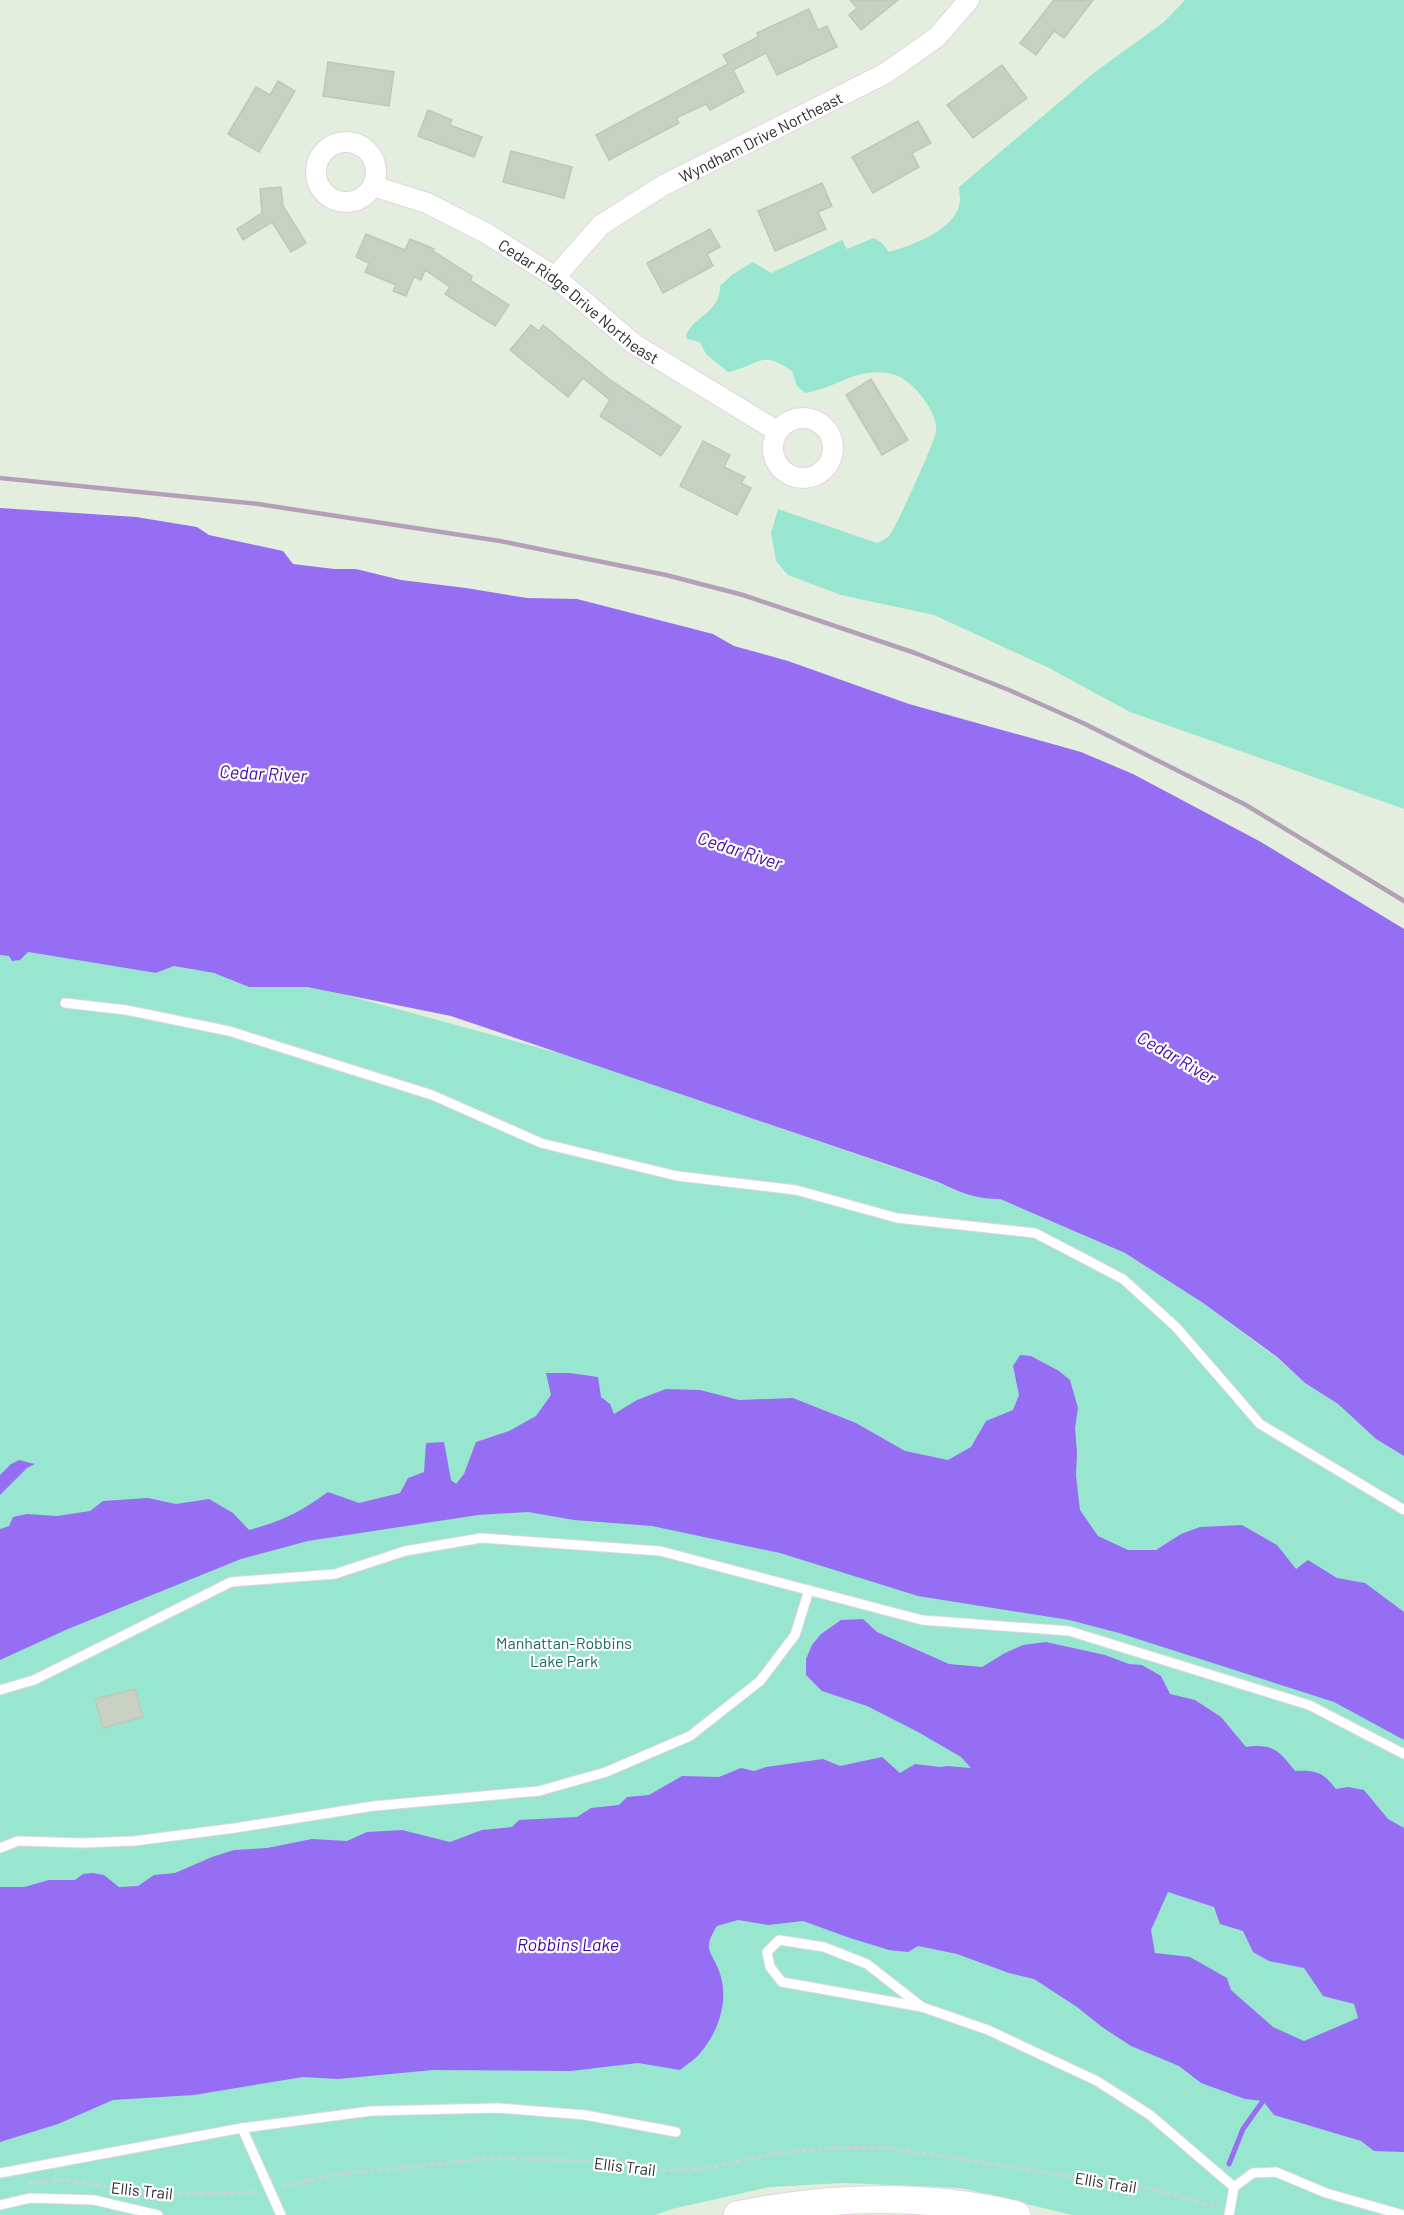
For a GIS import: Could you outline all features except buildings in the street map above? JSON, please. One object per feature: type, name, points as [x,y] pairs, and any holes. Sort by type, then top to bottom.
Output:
[{"type":"street","name":"Wyndham Drive Northeast","points":[[555,277],[601,225],[662,186],[886,72],[937,37],[969,0]]},
{"type":"street","name":"Cedar Ridge Drive Northeast","points":[[374,186],[437,208],[486,233],[555,277],[634,344],[777,431]]},
{"type":"street","points":[[736,2215],[768,2209],[844,2202],[927,2200],[1017,2215]]},
{"type":"lane","points":[[64,1003],[126,1010],[229,1031],[432,1095],[541,1143],[677,1176],[796,1190],[897,1218],[1035,1233],[1123,1279],[1176,1327],[1260,1424],[1404,1509]]},
{"type":"lane","points":[[0,1690],[34,1680],[231,1582],[335,1574],[405,1551],[481,1538],[660,1551],[922,1620],[1069,1630],[1309,1705],[1404,1754]]},
{"type":"lane","points":[[0,1848],[18,1841],[82,1843],[134,1841],[374,1806],[539,1791],[606,1772],[690,1736],[760,1681],[795,1635],[809,1590]]},
{"type":"lane","points":[[922,2007],[867,1964],[825,1947],[779,1940],[767,1952],[770,1967],[782,1982],[922,2007],[988,2030],[1096,2081],[1150,2115],[1234,2187]]},
{"type":"lane","points":[[0,2172],[242,2128],[371,2111],[498,2108],[585,2115],[676,2132]]},
{"type":"lane","points":[[242,2128],[280,2214],[269,2215]]},
{"type":"lane","points":[[1229,2213],[1234,2187],[1253,2173],[1276,2172],[1326,2193],[1402,2215]]},
{"type":"lane","points":[[0,2205],[30,2198],[94,2200],[158,2215]]},
{"type":"path","name":"Ellis Trail","points":[[22,2183],[66,2180],[154,2195],[244,2194],[332,2175],[492,2158],[593,2161],[661,2171],[703,2169],[772,2154],[828,2148],[882,2147],[1151,2189],[1229,2213]]},
{"type":"green space","points":[[1185,0],[1404,0],[1404,809],[1130,712],[1047,667],[934,615],[841,595],[788,575],[776,561],[771,533],[778,509],[877,543],[885,539],[899,519],[934,439],[936,424],[933,415],[915,389],[892,374],[879,372],[857,375],[805,393],[797,386],[792,371],[781,364],[766,360],[728,372],[706,354],[700,342],[687,339],[686,335],[690,328],[716,302],[720,286],[733,274],[753,262],[771,273],[842,240],[847,249],[874,238],[882,243],[889,252],[932,235],[951,220],[957,211],[960,201],[959,187],[1095,72],[1164,22]]},
{"type":"green space","name":"Manhattan-Robbins Lake Park","points":[[28,952],[156,973],[174,966],[214,973],[249,987],[307,987],[346,995],[621,1070],[680,1094],[937,1182],[960,1192],[975,1197],[1000,1199],[1125,1253],[1203,1303],[1277,1358],[1305,1383],[1338,1404],[1376,1439],[1404,1456],[1404,2215],[1072,2215],[961,2188],[844,2183],[770,2187],[672,2209],[655,2215],[0,2215],[0,955],[9,956]]},
{"type":"water","name":"Cedar River","points":[[0,508],[136,517],[197,527],[209,535],[283,551],[293,564],[356,569],[401,580],[527,598],[577,599],[713,634],[734,646],[788,661],[909,704],[1081,752],[1133,774],[1261,842],[1404,929],[1404,1456],[1376,1439],[1338,1404],[1305,1383],[1277,1357],[1203,1303],[1125,1253],[1000,1199],[968,1195],[898,1168],[451,1016],[307,987],[249,987],[214,973],[174,966],[156,973],[28,952],[20,960],[12,961],[9,956],[0,955]]},
{"type":"water","points":[[1020,1355],[1031,1356],[1059,1371],[1070,1380],[1078,1408],[1075,1428],[1076,1476],[1080,1510],[1098,1536],[1128,1550],[1156,1550],[1181,1534],[1200,1527],[1242,1525],[1277,1545],[1296,1569],[1308,1560],[1337,1578],[1365,1583],[1404,1612],[1404,1740],[1334,1702],[1119,1633],[1069,1620],[918,1596],[780,1553],[652,1526],[574,1520],[528,1512],[478,1515],[308,1541],[241,1559],[68,1629],[0,1660],[0,1529],[9,1526],[13,1517],[27,1514],[57,1516],[90,1511],[103,1501],[148,1498],[176,1504],[209,1499],[233,1513],[249,1530],[291,1515],[328,1492],[359,1503],[400,1493],[408,1478],[424,1472],[426,1443],[444,1442],[451,1480],[456,1484],[464,1474],[476,1442],[509,1431],[536,1416],[551,1395],[546,1373],[570,1373],[598,1377],[601,1397],[610,1404],[614,1414],[637,1400],[666,1389],[700,1390],[739,1400],[793,1398],[856,1423],[905,1451],[948,1460],[971,1447],[986,1421],[1013,1410],[1019,1395],[1013,1366]]},
{"type":"water","points":[[19,1460],[35,1464],[27,1468],[0,1495],[0,1475],[11,1464]]},
{"type":"water","name":"Robbins Lake","points":[[863,1619],[877,1632],[949,1664],[982,1667],[1023,1645],[1046,1642],[1105,1655],[1129,1664],[1142,1665],[1161,1676],[1170,1694],[1195,1700],[1221,1717],[1246,1747],[1263,1746],[1275,1750],[1295,1771],[1319,1773],[1336,1789],[1348,1787],[1364,1790],[1388,1819],[1404,1828],[1404,2152],[1374,2151],[1361,2141],[1274,2115],[1263,2101],[1245,2099],[1201,2083],[1179,2066],[1131,2046],[1034,1979],[1009,1973],[957,1954],[918,1946],[908,1952],[889,1950],[803,1921],[768,1925],[738,1920],[717,1926],[709,1942],[710,1952],[718,1968],[723,1987],[720,2017],[707,2044],[697,2057],[680,2070],[638,2063],[571,2071],[433,2070],[338,2079],[303,2077],[194,2095],[113,2100],[58,2124],[0,2142],[0,1887],[24,1887],[49,1880],[75,1880],[83,1874],[93,1873],[104,1875],[119,1887],[138,1886],[154,1875],[175,1873],[234,1850],[267,1848],[312,1839],[347,1841],[367,1832],[402,1830],[450,1842],[482,1830],[512,1827],[519,1820],[577,1817],[591,1808],[619,1805],[627,1797],[649,1795],[682,1776],[719,1777],[741,1768],[754,1771],[766,1767],[823,1759],[840,1766],[882,1757],[900,1773],[915,1764],[971,1768],[961,1757],[918,1732],[867,1706],[822,1691],[806,1675],[806,1659],[812,1645],[821,1634],[841,1620]],"holes":[[[1168,1892],[1214,1907],[1220,1924],[1243,1931],[1253,1952],[1269,1961],[1304,1968],[1323,1996],[1354,2004],[1358,2018],[1304,2041],[1273,2027],[1231,1990],[1227,1978],[1190,1957],[1155,1953],[1151,1930]]]},
{"type":"waterway","points":[[1229,2164],[1243,2129],[1263,2101]]},
{"type":"railway","points":[[0,478],[258,504],[500,541],[666,575],[743,595],[915,653],[1009,690],[1083,723],[1246,805],[1404,901]]}]
